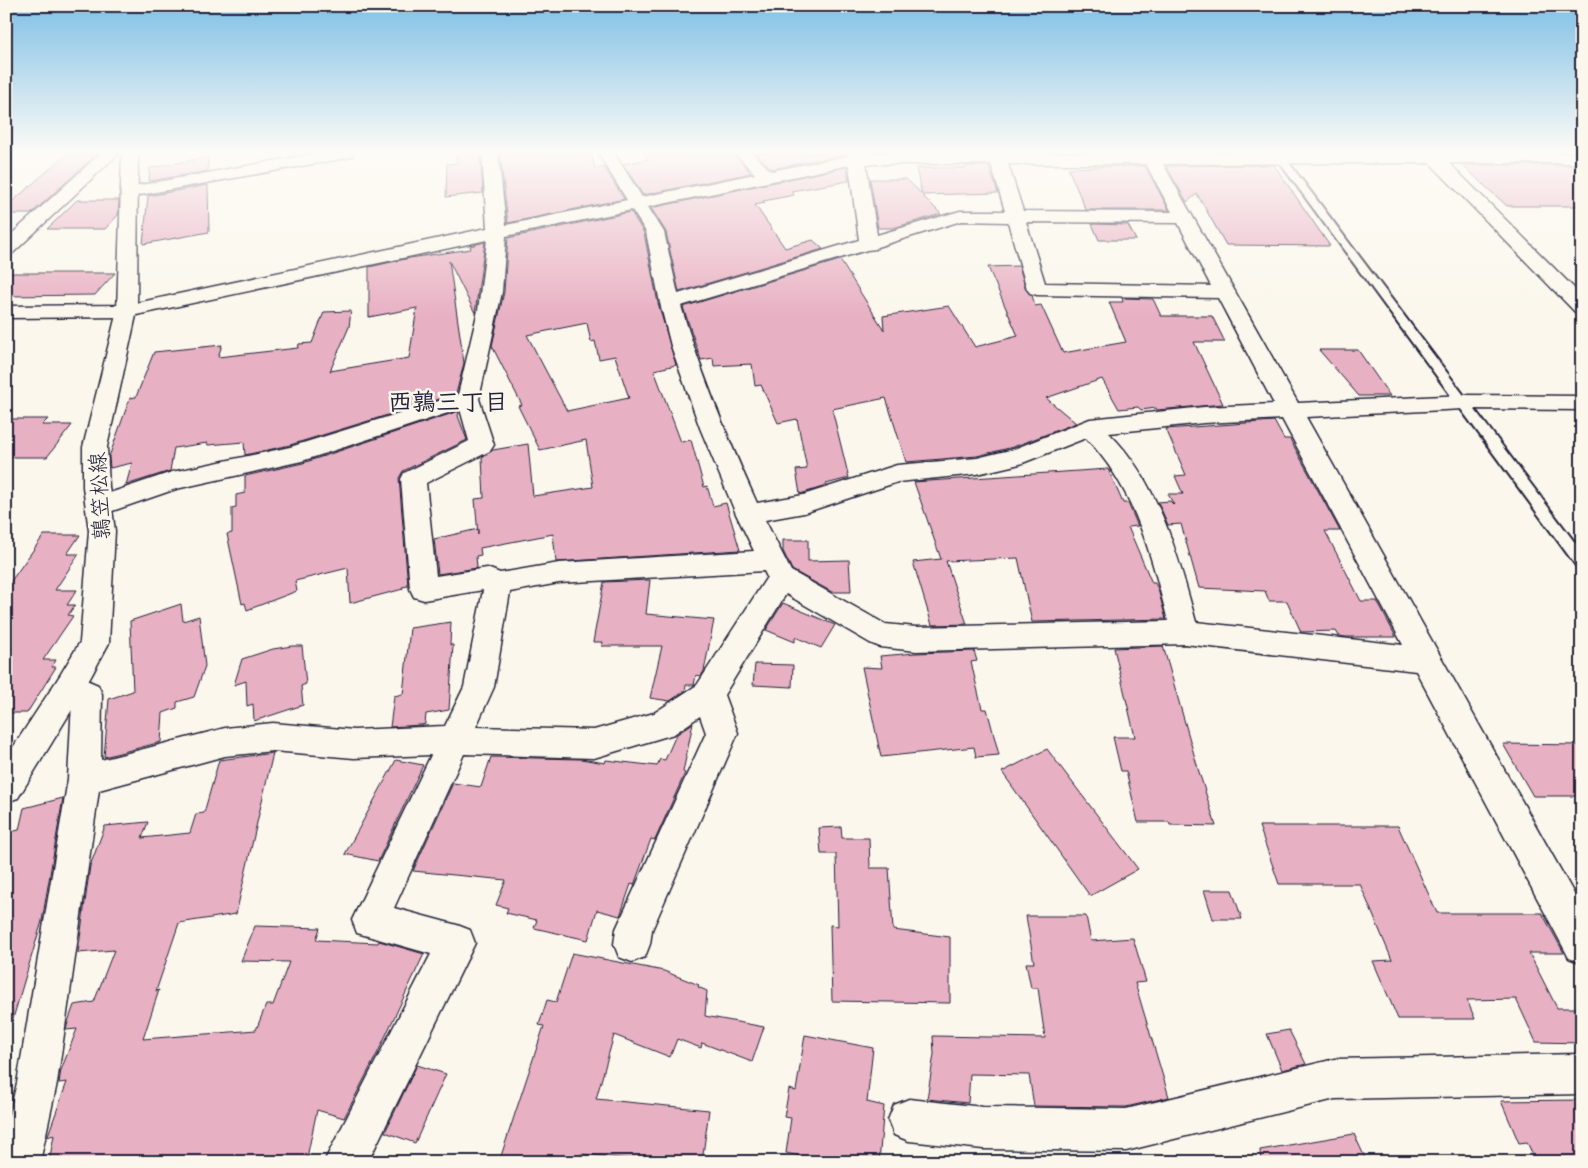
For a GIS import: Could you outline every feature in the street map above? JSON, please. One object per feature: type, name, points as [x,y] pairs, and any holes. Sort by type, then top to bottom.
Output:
[{"type":"street","points":[[6,249],[50,208]]},
{"type":"street","name":"鶉笠松線","points":[[6,787],[70,686],[94,643],[102,531],[98,506],[95,447],[127,311],[129,208]]},
{"type":"street","points":[[495,208],[497,232],[496,257],[486,321],[468,399],[482,445],[413,479],[424,589],[487,579],[498,584],[558,572],[776,569]]},
{"type":"street","points":[[6,312],[127,311],[620,208]]},
{"type":"street","points":[[640,208],[655,232],[670,303],[682,346],[712,428],[749,514],[776,569],[880,635],[916,639],[1185,632],[1425,660]]},
{"type":"street","points":[[864,208],[869,245]]},
{"type":"street","points":[[1014,208],[1037,289],[1224,292]]},
{"type":"street","points":[[1179,208],[1582,945]]},
{"type":"street","points":[[1483,208],[1582,308]]},
{"type":"street","points":[[670,303],[869,245],[960,216],[1185,218]]},
{"type":"street","points":[[98,506],[172,481],[294,455],[468,399]]},
{"type":"street","points":[[749,514],[804,504],[897,474],[977,466],[1020,456],[1090,427],[1204,415],[1464,402],[1582,403]]},
{"type":"street","points":[[1090,427],[1118,457],[1140,496],[1163,550],[1185,632]]},
{"type":"street","points":[[84,779],[224,742],[274,737],[354,744],[455,740],[594,744],[663,724],[708,694],[776,569]]},
{"type":"street","points":[[345,1162],[457,943],[370,920],[479,687],[498,584]]},
{"type":"street","points":[[19,1162],[37,1083],[84,779],[86,694],[70,686]]},
{"type":"street","points":[[632,944],[634,929],[722,733],[708,694]]},
{"type":"street","points":[[909,1120],[982,1128],[1126,1130],[1336,1079],[1582,1074]]},
{"type":"lane","points":[[1318,208],[1582,563]]},
{"type":"building","points":[[6,208],[38,208],[31,214],[6,214]]},
{"type":"building","points":[[69,208],[118,208],[118,215],[105,229],[47,229]]},
{"type":"building","points":[[147,208],[208,208],[209,232],[143,244]]},
{"type":"building","points":[[506,208],[583,208],[508,223]]},
{"type":"building","points":[[651,208],[757,208],[785,248],[813,240],[823,249],[679,292],[666,232]]},
{"type":"building","points":[[875,208],[935,208],[941,214],[893,228],[878,228]]},
{"type":"building","points":[[1085,208],[1168,208],[1169,210],[1086,210]]},
{"type":"building","points":[[1205,208],[1303,208],[1330,246],[1226,245]]},
{"type":"building","points":[[631,212],[644,233],[658,303],[676,365],[654,370],[681,442],[691,440],[704,487],[707,486],[713,506],[726,503],[740,550],[556,562],[553,534],[480,548],[481,555],[476,556],[477,568],[438,574],[434,539],[478,529],[475,499],[484,498],[482,457],[493,450],[528,444],[533,496],[593,487],[586,440],[540,450],[518,406],[522,405],[492,346],[504,292],[508,238]],"holes":[[[587,323],[591,342],[595,341],[599,359],[615,356],[629,398],[567,411],[527,335]]]},
{"type":"building","points":[[1092,224],[1128,225],[1136,240],[1099,240]]},
{"type":"building","points":[[485,242],[475,313],[449,261],[464,363],[456,394],[290,445],[245,455],[244,442],[208,445],[207,443],[174,448],[170,471],[126,485],[132,463],[110,468],[109,457],[130,398],[136,397],[154,352],[222,345],[218,357],[298,348],[299,344],[312,343],[324,312],[351,311],[349,327],[330,371],[409,358],[417,308],[369,317],[369,267],[410,258],[471,249],[470,246]]},
{"type":"building","points":[[840,260],[884,330],[883,316],[949,306],[975,347],[1018,336],[988,267],[1019,266],[1026,290],[1032,295],[1035,306],[1041,305],[1063,353],[1126,342],[1109,302],[1123,302],[1122,298],[1153,299],[1161,316],[1212,316],[1225,342],[1194,342],[1223,404],[1157,410],[1156,408],[1141,410],[1138,407],[1119,409],[1102,379],[1046,398],[1076,423],[1013,447],[977,456],[906,462],[886,398],[832,409],[849,478],[800,494],[796,470],[807,469],[797,419],[778,423],[761,385],[755,386],[752,364],[714,366],[713,358],[701,360],[683,307]]},
{"type":"building","points":[[6,273],[115,273],[95,295],[6,296]]},
{"type":"building","points":[[1319,350],[1358,350],[1390,396],[1359,396]]},
{"type":"building","points":[[459,411],[458,416],[467,440],[403,471],[399,478],[408,586],[350,603],[348,568],[295,581],[297,591],[247,610],[245,603],[242,604],[227,534],[232,533],[232,508],[236,507],[236,495],[245,493],[245,476],[303,463]]},
{"type":"building","points":[[6,419],[48,419],[42,425],[72,425],[47,457],[6,457]]},
{"type":"building","points":[[1274,421],[1284,439],[1290,439],[1340,531],[1325,531],[1361,601],[1377,601],[1396,637],[1346,637],[1339,636],[1336,631],[1301,632],[1287,601],[1269,601],[1265,591],[1199,588],[1181,524],[1168,525],[1158,502],[1170,501],[1174,505],[1168,494],[1183,494],[1175,476],[1186,475],[1166,429]]},
{"type":"building","points":[[1108,469],[1123,503],[1128,503],[1138,526],[1128,527],[1152,583],[1155,583],[1158,589],[1166,619],[1032,622],[1018,558],[946,561],[967,624],[932,625],[913,562],[941,559],[914,482]]},
{"type":"building","points":[[44,535],[80,535],[67,554],[79,554],[55,590],[77,590],[67,605],[75,605],[68,615],[73,616],[43,660],[56,660],[52,667],[56,667],[27,713],[6,713],[6,588]]},
{"type":"building","points":[[783,540],[808,540],[808,561],[849,560],[851,592],[832,592],[792,570],[783,551]]},
{"type":"building","points":[[650,580],[646,614],[714,620],[704,671],[701,676],[696,675],[694,685],[686,685],[685,691],[670,701],[650,698],[662,646],[602,646],[603,642],[593,642],[604,582]]},
{"type":"building","points":[[783,603],[835,625],[821,648],[795,637],[795,642],[766,630]]},
{"type":"building","points":[[181,604],[183,621],[199,616],[205,666],[194,697],[177,702],[177,708],[163,713],[161,742],[104,757],[109,699],[133,691],[130,621]]},
{"type":"building","points":[[451,622],[450,645],[453,645],[449,710],[426,714],[425,724],[390,727],[394,696],[403,694],[410,628]]},
{"type":"building","points":[[302,646],[306,684],[301,686],[303,705],[254,721],[253,704],[247,706],[246,681],[234,685],[242,659],[273,649]]},
{"type":"building","points":[[1163,646],[1216,826],[1170,825],[1169,822],[1138,822],[1126,771],[1121,771],[1113,737],[1135,737],[1114,648]]},
{"type":"building","points":[[974,651],[977,661],[971,662],[982,709],[987,709],[999,755],[976,757],[974,747],[881,757],[862,667],[882,668],[880,656]]},
{"type":"building","points":[[755,664],[793,665],[792,687],[753,685]]},
{"type":"building","points":[[693,723],[683,772],[685,773],[655,840],[651,839],[634,885],[631,884],[620,916],[597,910],[588,940],[534,928],[537,920],[506,913],[508,908],[496,905],[506,880],[413,871],[453,783],[481,787],[491,757],[581,759],[605,763],[606,760],[657,766],[660,759],[665,760],[676,735]]},
{"type":"building","points":[[1503,744],[1582,745],[1582,796],[1533,796]]},
{"type":"building","points":[[1047,749],[1138,869],[1090,896],[1002,772]]},
{"type":"building","points":[[273,753],[236,914],[179,923],[156,991],[159,990],[143,1039],[256,1030],[266,1005],[273,1005],[289,962],[241,961],[255,926],[320,928],[316,940],[378,943],[379,941],[424,954],[378,1052],[344,1118],[317,1110],[306,1162],[49,1162],[54,1135],[47,1137],[67,1082],[59,1083],[61,1070],[77,1029],[66,1030],[68,1022],[74,1005],[94,1002],[114,950],[78,953],[90,866],[105,826],[148,822],[142,838],[190,833],[196,814],[204,813],[219,760]]},
{"type":"building","points":[[396,760],[423,765],[378,861],[345,854]]},
{"type":"building","points":[[63,798],[42,921],[12,1022],[6,1021],[6,833],[19,830],[24,808]]},
{"type":"building","points":[[1259,826],[1398,826],[1437,913],[1542,913],[1564,953],[1529,953],[1557,1008],[1582,1008],[1582,1043],[1536,1042],[1516,999],[1467,1000],[1475,1019],[1398,1019],[1373,961],[1392,960],[1360,884],[1279,884]]},
{"type":"building","points":[[841,827],[842,838],[869,838],[870,868],[889,868],[893,930],[950,937],[950,1003],[832,1001],[830,925],[838,926],[836,854],[821,854],[819,828]]},
{"type":"building","points":[[1204,890],[1232,890],[1242,919],[1213,919]]},
{"type":"building","points":[[1026,916],[1086,916],[1091,941],[1133,938],[1146,982],[1135,983],[1169,1097],[1126,1107],[1034,1106],[1029,1075],[970,1074],[968,1103],[927,1099],[934,1054],[933,1036],[1045,1038],[1038,988],[1031,988],[1026,963],[1034,963]]},
{"type":"building","points":[[572,953],[664,971],[699,985],[698,987],[707,991],[705,1016],[764,1027],[752,1062],[702,1043],[701,1048],[677,1039],[670,1057],[614,1035],[596,1099],[709,1110],[702,1162],[659,1162],[581,1154],[578,1162],[499,1162],[544,1026],[539,1025],[547,1000],[556,1002]]},
{"type":"building","points":[[1289,1030],[1306,1064],[1282,1070],[1267,1034]]},
{"type":"building","points":[[805,1035],[873,1048],[867,1102],[884,1106],[879,1162],[828,1162],[786,1153],[791,1118],[784,1117],[789,1089],[796,1091]]},
{"type":"building","points":[[417,1065],[446,1074],[415,1143],[385,1132]]},
{"type":"building","points":[[1582,1100],[1582,1162],[1536,1162],[1527,1142],[1519,1143],[1501,1101]]},
{"type":"building","points":[[1354,1134],[1367,1162],[1261,1162],[1260,1150]]},
{"type":"district","name":"西鶉三丁目","points":[[448,402]]}]
